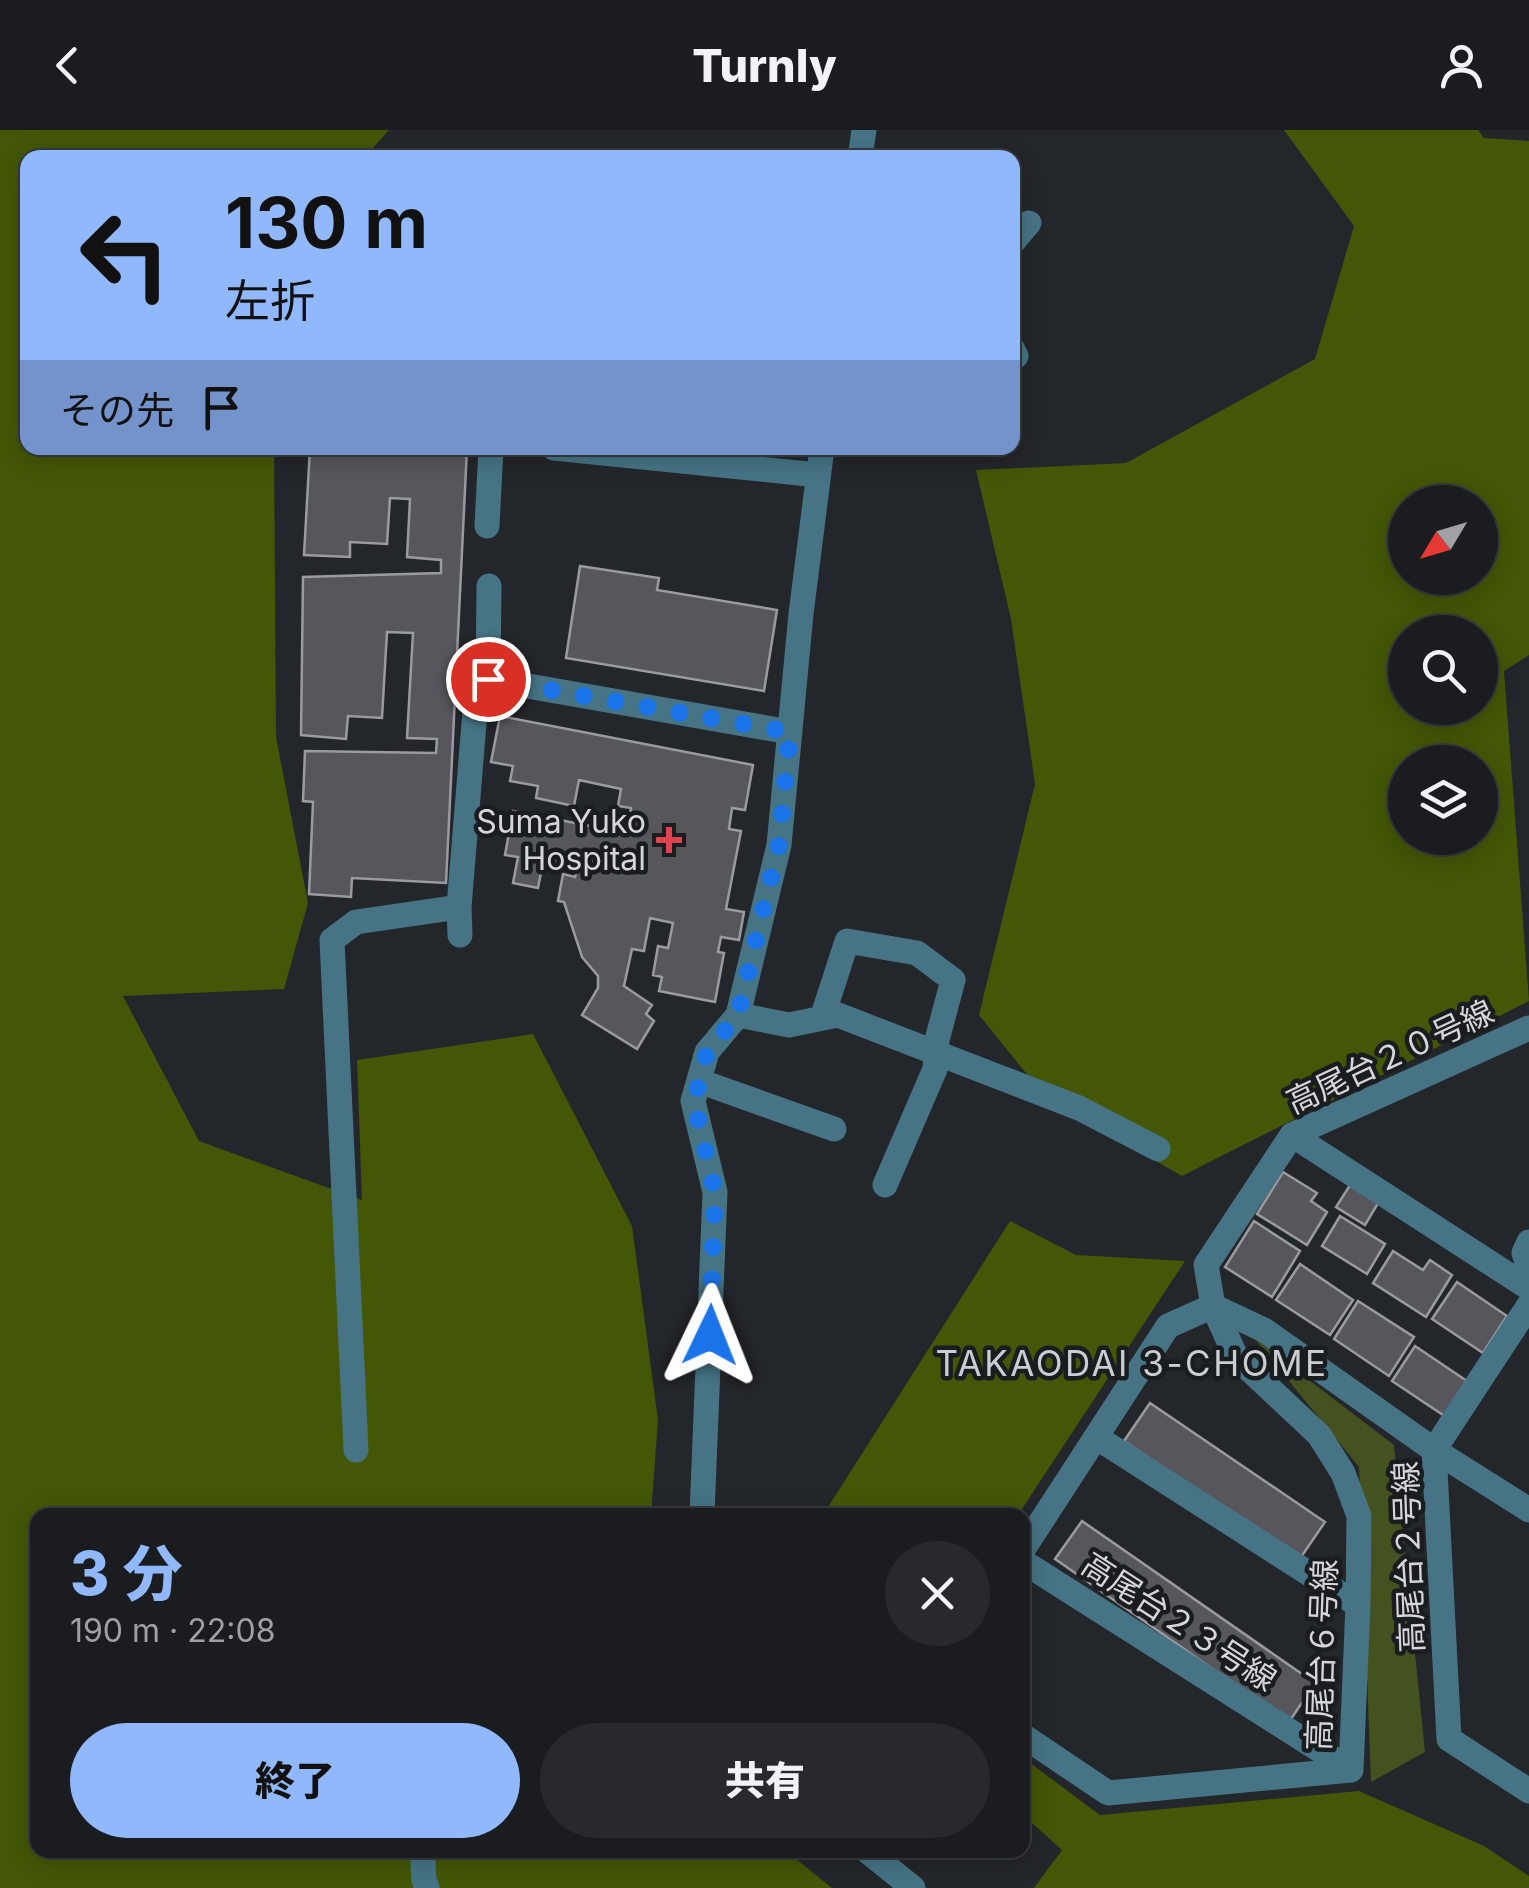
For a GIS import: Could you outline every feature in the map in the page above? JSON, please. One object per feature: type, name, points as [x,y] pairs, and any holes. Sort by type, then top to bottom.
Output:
[{"type":"street","points":[[1020,233],[1029,222]]},
{"type":"street","points":[[487,526],[491,455]]},
{"type":"street","points":[[622,455],[818,475]]},
{"type":"street","points":[[702,1508],[715,1192],[694,1102],[707,1052],[738,1015],[779,844],[821,455]]},
{"type":"street","points":[[460,935],[475,710],[488,679],[489,586]]},
{"type":"street","points":[[488,679],[790,732]]},
{"type":"street","points":[[356,1450],[332,940],[356,922],[460,907]]},
{"type":"street","points":[[822,1018],[847,940],[917,953],[953,980],[934,1068],[885,1185]]},
{"type":"street","points":[[738,1015],[789,1025],[838,1015],[1079,1108],[1158,1150]]},
{"type":"street","name":"高尾台２０号線","points":[[1213,1306],[1206,1265],[1292,1135],[1529,1028]]},
{"type":"street","points":[[699,1081],[834,1129]]},
{"type":"street","points":[[1292,1135],[1529,1288]]},
{"type":"street","points":[[1529,1242],[1524,1253],[1529,1268]]},
{"type":"street","points":[[1030,1538],[1168,1326],[1213,1306],[1264,1330],[1434,1450],[1529,1510]]},
{"type":"street","name":"高尾台６号線","points":[[1030,1741],[1108,1792],[1351,1770],[1359,1516],[1344,1473],[1318,1435],[1236,1357],[1213,1306]]},
{"type":"street","name":"高尾台２号線","points":[[1529,1306],[1434,1450],[1449,1739],[1529,1791]]},
{"type":"street","points":[[1096,1436],[1358,1605]]},
{"type":"street","name":"高尾台２３号線","points":[[1030,1565],[1351,1770]]},
{"type":"street","points":[[423,1858],[427,1888]]},
{"type":"street","points":[[876,1858],[913,1888]]},
{"type":"green space","points":[[0,130],[389,130],[371,150],[20,150],[20,455],[274,455],[276,737],[308,903],[284,989],[123,996],[199,1141],[362,1200],[357,1060],[533,1034],[632,1226],[658,1420],[652,1508],[30,1508],[30,1858],[795,1858],[832,1888],[0,1888]]},
{"type":"green space","points":[[1284,130],[1478,130],[1484,138],[1529,141],[1529,655],[1504,671],[1529,1001],[1182,1176],[1047,1099],[979,1015],[1035,784],[1011,619],[976,470],[1126,463],[1315,359],[1354,226]]},
{"type":"green space","points":[[1010,1221],[1076,1255],[1185,1261],[1023,1508],[827,1508]]},
{"type":"green space","points":[[1254,1338],[1394,1445],[1425,1752],[1371,1782],[1359,1467]]},
{"type":"green space","points":[[1030,1763],[1100,1815],[1359,1791],[1484,1846],[1529,1876],[1529,1888],[1034,1888],[1062,1850],[1030,1821]]},
{"type":"building","points":[[310,455],[467,455],[446,883],[352,878],[351,897],[309,894],[313,802],[303,801],[305,751],[436,753],[437,739],[407,738],[413,633],[387,632],[382,718],[348,716],[346,739],[301,735],[303,577],[441,573],[441,560],[407,557],[410,499],[390,498],[387,544],[350,542],[350,557],[304,555]]},
{"type":"building","points":[[580,566],[659,578],[657,590],[777,610],[764,691],[566,658]]},
{"type":"building","points":[[500,716],[753,765],[745,810],[732,808],[729,829],[741,831],[726,909],[744,912],[739,940],[721,937],[718,952],[724,953],[715,1002],[659,991],[662,977],[653,975],[658,946],[668,948],[673,923],[650,918],[644,951],[632,949],[624,986],[652,1005],[646,1014],[654,1021],[637,1049],[582,1015],[598,988],[598,976],[582,957],[564,902],[558,901],[563,874],[575,877],[577,868],[543,862],[538,888],[513,883],[518,857],[505,855],[513,811],[627,833],[631,808],[618,806],[621,789],[579,780],[574,806],[536,798],[538,786],[510,781],[513,766],[491,762]]},
{"type":"building","points":[[1283,1172],[1317,1193],[1311,1201],[1327,1212],[1307,1245],[1257,1214]]},
{"type":"building","points":[[1352,1182],[1380,1200],[1365,1225],[1336,1207]]},
{"type":"building","points":[[1340,1216],[1385,1244],[1367,1274],[1322,1246]]},
{"type":"building","points":[[1254,1221],[1300,1251],[1272,1297],[1225,1267]]},
{"type":"building","points":[[1393,1251],[1423,1270],[1430,1260],[1452,1275],[1426,1317],[1373,1283]]},
{"type":"building","points":[[1300,1264],[1353,1300],[1330,1335],[1276,1300]]},
{"type":"building","points":[[1457,1282],[1507,1316],[1483,1353],[1432,1319]]},
{"type":"building","points":[[1358,1301],[1414,1337],[1389,1376],[1334,1339]]},
{"type":"building","points":[[1415,1346],[1470,1383],[1446,1417],[1392,1381]]},
{"type":"building","points":[[1150,1403],[1325,1522],[1299,1560],[1124,1441]]},
{"type":"building","points":[[1082,1521],[1315,1683],[1289,1722],[1055,1559]]},
{"type":"place","name":"Suma Yuko Hospital","points":[[669,840]]},
{"type":"district","name":"TAKAODAI 3-CHOME","points":[[1132,1364]]},
{"type":"route","points":[[488,679],[790,732],[779,844],[738,1015],[707,1052],[694,1102],[715,1192],[710,1335]]}]
